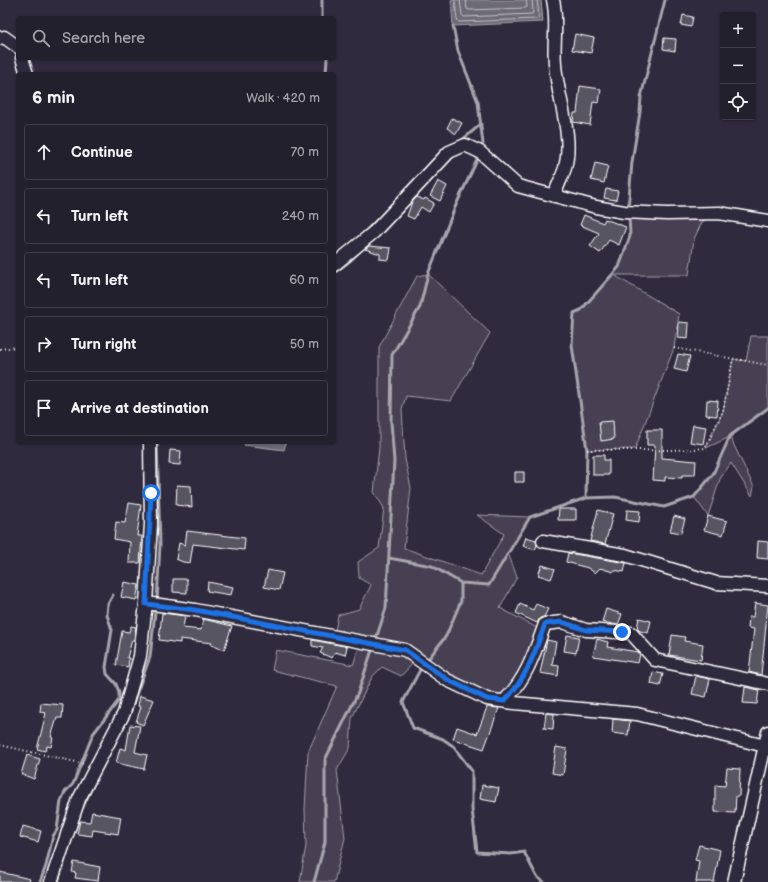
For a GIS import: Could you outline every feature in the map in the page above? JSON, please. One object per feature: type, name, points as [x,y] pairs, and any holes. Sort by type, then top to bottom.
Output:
[{"type":"street","points":[[552,0],[556,12],[555,65],[565,124],[566,150],[565,167],[554,196]]},
{"type":"street","points":[[0,38],[4,38],[16,46]]},
{"type":"street","points":[[23,60],[26,72]]},
{"type":"street","points":[[336,263],[374,232],[449,152],[464,145],[480,152],[518,186],[596,207],[624,212],[667,214],[719,213],[768,221]]},
{"type":"street","points":[[51,882],[79,799],[94,766],[124,713],[132,689],[140,656],[146,604],[150,524],[150,444]]},
{"type":"street","points":[[543,541],[625,555],[716,583],[768,586]]},
{"type":"street","points":[[146,604],[195,610],[405,650],[448,680],[487,699],[637,714],[765,746]]},
{"type":"street","points":[[504,701],[513,693],[526,673],[545,624],[562,622],[586,630],[631,633],[655,660],[768,684]]},
{"type":"street","points":[[734,882],[768,732]]},
{"type":"path","points":[[0,349],[16,347]]},
{"type":"path","points":[[674,348],[768,365]]},
{"type":"path","points":[[587,450],[635,449],[670,451],[706,448],[723,411],[733,358]]},
{"type":"path","points":[[0,745],[94,766]]},
{"type":"shaded area","points":[[719,213],[702,222],[694,239],[689,275],[614,275],[679,314],[674,348],[635,449],[587,450],[572,345],[574,313],[581,310],[619,267],[630,236],[629,215]]},
{"type":"shaded area","points":[[428,274],[490,333],[451,401],[406,396],[402,409],[405,459],[411,488],[404,548],[481,575],[504,534],[477,515],[530,517],[508,553],[517,577],[500,608],[543,631],[504,701],[417,659],[401,676],[382,667],[372,677],[352,718],[350,748],[337,770],[345,838],[334,882],[300,882],[306,845],[305,809],[308,752],[337,686],[272,670],[276,650],[353,665],[361,642],[334,636],[338,615],[359,609],[371,585],[359,578],[358,562],[379,548],[384,508],[374,492],[379,448],[379,347],[417,276]]},
{"type":"shaded area","points":[[751,336],[768,336],[768,408],[730,437],[706,448],[723,411],[733,359],[746,361]]},
{"type":"shaded area","points":[[730,437],[754,487],[752,496],[731,463],[720,479],[708,516],[694,497],[713,474]]},
{"type":"water","points":[[451,0],[541,0],[543,22],[453,26]]},
{"type":"water","points":[[244,444],[286,444],[284,450]]},
{"type":"building","points":[[683,15],[693,17],[691,27],[681,25]]},
{"type":"building","points":[[575,34],[594,38],[591,53],[572,50]]},
{"type":"building","points":[[664,38],[676,39],[675,51],[663,49]]},
{"type":"building","points":[[580,86],[601,89],[599,103],[593,102],[590,125],[573,122],[574,113],[577,113]]},
{"type":"building","points":[[452,118],[462,123],[456,134],[447,128]]},
{"type":"building","points":[[595,163],[608,166],[604,183],[591,180]]},
{"type":"building","points":[[438,181],[447,186],[440,201],[430,196]]},
{"type":"building","points":[[606,189],[618,191],[616,200],[604,198]]},
{"type":"building","points":[[417,197],[424,200],[425,198],[434,203],[429,212],[421,207],[414,219],[407,216],[412,202]]},
{"type":"building","points":[[584,215],[603,223],[605,219],[626,227],[619,245],[609,240],[600,253],[590,246],[599,233],[580,225]]},
{"type":"building","points":[[369,246],[391,248],[389,260],[380,259],[380,254],[365,249]]},
{"type":"building","points":[[679,322],[689,323],[688,339],[678,338]]},
{"type":"building","points":[[678,354],[690,356],[686,372],[674,369]]},
{"type":"building","points":[[707,400],[718,401],[717,416],[706,415]]},
{"type":"building","points":[[613,421],[614,439],[601,441],[599,422]]},
{"type":"building","points":[[693,425],[706,427],[703,444],[690,442]]},
{"type":"building","points":[[647,430],[662,430],[662,458],[696,461],[695,475],[682,475],[682,478],[665,477],[665,481],[653,480],[655,445],[647,445]]},
{"type":"building","points":[[170,450],[181,451],[180,465],[169,464]]},
{"type":"building","points":[[593,455],[604,455],[604,460],[609,460],[609,475],[593,475]]},
{"type":"building","points":[[515,472],[524,472],[524,482],[515,482]]},
{"type":"building","points":[[177,485],[191,486],[192,507],[176,505]]},
{"type":"building","points":[[129,503],[141,505],[137,536],[142,536],[140,563],[129,563],[130,542],[114,539],[116,522],[125,523]]},
{"type":"building","points":[[559,509],[576,509],[576,520],[558,520]]},
{"type":"building","points":[[598,510],[613,514],[605,544],[590,541]]},
{"type":"building","points":[[627,510],[640,511],[639,522],[626,520]]},
{"type":"building","points":[[674,516],[685,519],[681,533],[670,531]]},
{"type":"building","points":[[708,516],[727,521],[723,535],[704,530]]},
{"type":"building","points":[[187,531],[245,538],[244,550],[193,544],[190,563],[183,562],[176,559],[179,543],[185,545]]},
{"type":"building","points":[[526,537],[536,540],[537,545],[535,550],[523,546]]},
{"type":"building","points":[[758,541],[768,542],[768,559],[757,558]]},
{"type":"building","points":[[568,553],[626,563],[624,572],[614,570],[613,572],[600,568],[595,573],[588,568],[566,562]]},
{"type":"building","points":[[542,565],[555,569],[551,579],[538,575]]},
{"type":"building","points":[[268,570],[283,573],[279,590],[264,587]]},
{"type":"building","points":[[173,579],[187,579],[187,593],[173,592]]},
{"type":"building","points":[[124,582],[139,585],[136,600],[121,597]]},
{"type":"building","points":[[208,582],[233,587],[231,595],[207,591]]},
{"type":"building","points":[[755,603],[768,605],[761,675],[749,672],[754,629],[748,628],[749,617],[753,617]]},
{"type":"building","points":[[520,604],[533,610],[536,604],[548,609],[544,617],[540,618],[537,623],[516,613]]},
{"type":"building","points":[[606,609],[622,614],[618,625],[602,622]]},
{"type":"building","points":[[162,613],[185,616],[183,628],[201,630],[203,619],[232,626],[224,650],[211,645],[212,643],[180,639],[180,643],[159,640]]},
{"type":"building","points":[[639,618],[651,621],[648,633],[640,631],[637,628]]},
{"type":"building","points":[[131,626],[136,627],[134,640],[132,640],[127,658],[129,658],[128,667],[116,665],[122,631],[129,632]]},
{"type":"building","points":[[567,635],[579,637],[576,653],[564,651]]},
{"type":"building","points":[[672,635],[685,637],[684,641],[703,644],[701,660],[669,655]]},
{"type":"building","points":[[597,639],[608,642],[607,647],[638,652],[640,654],[638,663],[593,656]]},
{"type":"building","points":[[312,640],[347,647],[345,655],[335,652],[332,658],[320,653],[323,648],[312,646]]},
{"type":"building","points":[[547,640],[556,642],[552,665],[559,666],[558,676],[540,673]]},
{"type":"building","points":[[653,672],[663,674],[660,686],[651,684]]},
{"type":"building","points":[[696,676],[710,679],[706,697],[692,694]]},
{"type":"building","points":[[745,687],[759,690],[757,704],[743,703]]},
{"type":"building","points":[[140,696],[154,700],[143,725],[136,722],[141,707],[138,706]]},
{"type":"building","points":[[41,703],[63,705],[62,718],[57,718],[51,737],[53,737],[51,747],[47,746],[45,751],[37,749],[46,713],[40,712]]},
{"type":"building","points":[[487,707],[499,708],[484,749],[453,739],[457,727],[477,734]]},
{"type":"building","points":[[546,713],[554,714],[553,729],[544,728]]},
{"type":"building","points":[[613,719],[630,721],[628,735],[612,733]]},
{"type":"building","points":[[130,725],[140,726],[135,752],[147,755],[144,769],[116,763],[120,748],[126,750]]},
{"type":"building","points":[[556,747],[567,749],[563,775],[552,773]]},
{"type":"building","points":[[27,755],[40,759],[34,779],[21,774]]},
{"type":"building","points":[[727,768],[740,769],[739,796],[736,796],[735,813],[715,812],[715,785],[725,786]]},
{"type":"building","points":[[482,785],[499,788],[496,802],[480,799]]},
{"type":"building","points":[[92,812],[121,817],[118,834],[93,830],[92,836],[77,834],[80,821],[90,822]]},
{"type":"building","points":[[23,826],[41,831],[38,842],[20,837]]},
{"type":"building","points":[[699,845],[720,850],[714,882],[696,882],[699,861],[695,860]]},
{"type":"building","points":[[74,862],[100,867],[98,881],[75,878],[76,873],[72,872]]},
{"type":"building","points":[[0,872],[30,879],[29,882],[0,882]]},
{"type":"waterway","points":[[322,0],[322,16]]},
{"type":"waterway","points":[[628,210],[632,162],[641,97],[665,0]]},
{"type":"waterway","points":[[453,26],[458,51],[478,102],[483,144]]},
{"type":"waterway","points":[[326,72],[327,60]]},
{"type":"waterway","points":[[461,141],[481,124]]},
{"type":"waterway","points":[[375,642],[386,608],[394,461],[391,422],[392,355],[420,307],[428,274],[456,205],[478,158],[474,155]]},
{"type":"waterway","points":[[586,498],[587,450],[572,345],[574,313],[581,310],[619,267],[630,236],[629,215]]},
{"type":"waterway","points":[[357,239],[378,219]]},
{"type":"waterway","points":[[336,271],[362,249]]},
{"type":"waterway","points":[[461,583],[489,585],[530,517],[586,498],[615,497],[664,507],[694,497],[713,474],[730,436],[768,408]]},
{"type":"waterway","points":[[157,444],[160,544],[157,601]]},
{"type":"waterway","points":[[389,558],[432,566],[461,583],[461,601],[446,636],[426,662]]},
{"type":"waterway","points":[[40,882],[46,866],[53,836],[57,830],[61,801],[65,792],[73,784],[93,734],[119,700],[119,692],[116,684],[107,674],[106,667],[112,630],[107,615],[108,604],[113,595]]},
{"type":"waterway","points":[[129,714],[150,657],[155,612]]},
{"type":"waterway","points":[[314,882],[325,842],[325,760],[358,693],[373,647]]},
{"type":"waterway","points":[[422,666],[403,702],[413,728],[443,739],[453,746],[472,771],[472,809],[477,852],[511,854],[524,852],[537,877],[544,882]]},
{"type":"waterway","points":[[99,773],[127,719]]},
{"type":"waterway","points":[[80,813],[94,783]]},
{"type":"waterway","points":[[58,882],[69,846]]},
{"type":"route","points":[[151,493],[146,604],[195,610],[405,650],[448,680],[487,699],[504,701],[513,693],[526,673],[545,624],[562,622],[586,630],[622,632]]}]
